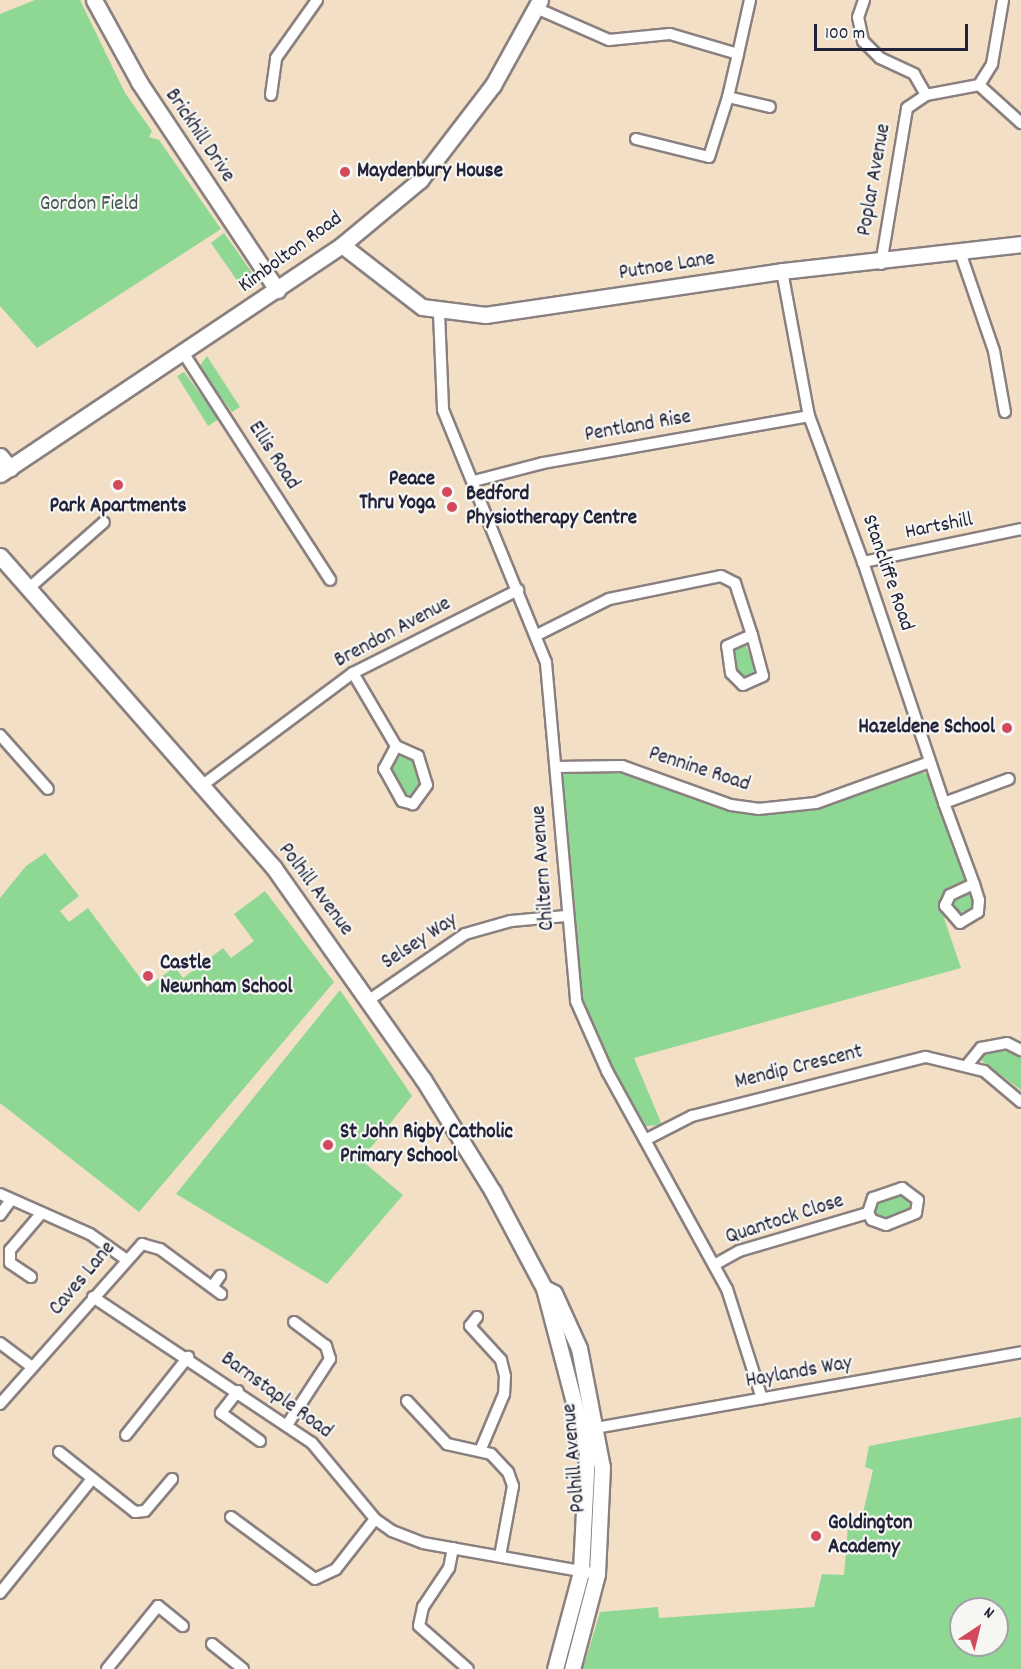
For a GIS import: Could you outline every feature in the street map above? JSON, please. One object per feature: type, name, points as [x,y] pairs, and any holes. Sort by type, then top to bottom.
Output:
[{"type":"street","name":"Brickhill Drive","points":[[94,0],[155,109],[277,290]]},
{"type":"street","points":[[271,95],[276,58],[317,0]]},
{"type":"street","points":[[636,140],[698,158],[709,157],[718,135],[728,97],[750,0]]},
{"type":"street","points":[[864,0],[858,17],[862,41],[880,58],[914,74],[926,95],[979,85],[992,64],[1003,0]]},
{"type":"street","name":"Kimbolton Road","points":[[4,466],[184,354],[342,245],[420,180],[493,85],[538,4]]},
{"type":"street","points":[[538,4],[609,40],[670,34],[738,54]]},
{"type":"street","points":[[979,85],[1021,123]]},
{"type":"street","name":"Poplar Avenue","points":[[881,264],[907,108],[926,95]]},
{"type":"street","points":[[728,97],[770,108]]},
{"type":"street","name":"Putnoe Lane","points":[[342,245],[404,295],[439,313],[537,310],[782,271],[881,264],[1021,244]]},
{"type":"street","points":[[960,252],[994,351],[1005,412]]},
{"type":"street","name":"Stancliffe Road","points":[[782,271],[809,416],[863,562],[944,803],[974,884]]},
{"type":"street","name":"Chiltern Avenue","points":[[439,313],[443,410],[537,635],[550,681],[571,975],[584,1024],[714,1265],[739,1317],[762,1399]]},
{"type":"street","name":"Ellis Road","points":[[184,354],[330,580]]},
{"type":"street","name":"Pentland Rise","points":[[474,481],[543,463],[809,416]]},
{"type":"street","points":[[28,589],[104,522]]},
{"type":"street","name":"Hartshill","points":[[863,562],[1021,529]]},
{"type":"street","name":"Polhill Avenue","points":[[0,556],[204,784],[274,868],[369,1000],[493,1192],[544,1287],[590,1429],[603,1502],[597,1574],[572,1669]]},
{"type":"street","points":[[537,635],[609,599],[721,576],[735,583],[752,634],[763,676],[743,685],[731,673],[727,646],[752,634]]},
{"type":"street","name":"Brendon Avenue","points":[[204,784],[353,674],[518,590]]},
{"type":"street","points":[[353,674],[396,746],[418,756],[427,785],[412,804],[402,801],[384,769],[396,746]]},
{"type":"street","points":[[0,735],[48,789]]},
{"type":"street","name":"Pennine Road","points":[[557,767],[622,766],[731,805],[758,809],[816,802],[930,762]]},
{"type":"street","points":[[944,803],[1009,779]]},
{"type":"street","name":"Selsey Way","points":[[369,1000],[465,934],[512,921],[566,916]]},
{"type":"street","points":[[968,1064],[981,1048],[1007,1043],[1021,1050]]},
{"type":"street","name":"Mendip Crescent","points":[[645,1140],[692,1116],[926,1057],[968,1064],[1007,1086],[1021,1102]]},
{"type":"street","name":"Quantock Close","points":[[714,1265],[739,1251],[868,1214],[886,1225],[910,1218],[918,1200],[902,1188],[876,1196],[868,1214]]},
{"type":"street","points":[[0,1194],[40,1215],[90,1234],[124,1258]]},
{"type":"street","points":[[0,1215],[10,1201]]},
{"type":"street","points":[[31,1277],[10,1263],[10,1250],[40,1215]]},
{"type":"street","name":"Caves Lane","points":[[0,1404],[93,1298],[124,1258],[142,1244],[151,1244],[221,1294]]},
{"type":"street","points":[[212,1287],[220,1276]]},
{"type":"street","name":"Barnstaple Road","points":[[93,1298],[188,1357],[324,1453],[375,1519],[423,1543],[597,1574]]},
{"type":"street","points":[[477,1317],[470,1326],[496,1353],[505,1376],[504,1394],[480,1451]]},
{"type":"street","points":[[287,1425],[330,1359],[326,1346],[294,1322]]},
{"type":"street","points":[[0,1343],[32,1367]]},
{"type":"street","name":"Haylands Way","points":[[590,1429],[1021,1352]]},
{"type":"street","points":[[126,1435],[188,1357]]},
{"type":"street","points":[[238,1391],[221,1413],[260,1441]]},
{"type":"street","points":[[407,1401],[447,1444],[480,1451],[501,1460],[513,1486],[500,1556]]},
{"type":"street","name":"Polhill Avenue","points":[[555,1669],[581,1572],[588,1500],[590,1429]]},
{"type":"street","points":[[59,1452],[135,1512],[145,1511],[172,1479]]},
{"type":"street","points":[[0,1593],[92,1479]]},
{"type":"street","points":[[231,1517],[315,1579],[336,1569],[375,1519]]},
{"type":"street","points":[[453,1548],[449,1568],[423,1607],[419,1626],[468,1669]]},
{"type":"street","points":[[107,1669],[158,1606],[183,1626]]},
{"type":"street","points":[[212,1644],[243,1669]]},
{"type":"green space","name":"Gordon Field","points":[[35,0],[80,0],[125,93],[152,131],[149,137],[159,140],[221,229],[37,348],[0,306],[0,14]]},
{"type":"green space","points":[[224,233],[253,274],[254,283],[245,292],[211,243]]},
{"type":"green space","points":[[207,356],[240,407],[232,412],[199,367]]},
{"type":"green space","points":[[184,372],[219,419],[208,426],[177,376]]},
{"type":"green space","points":[[744,641],[756,670],[743,680],[736,678],[731,643]]},
{"type":"green space","points":[[403,753],[413,756],[422,786],[410,799],[390,769],[394,757]]},
{"type":"green space","points":[[570,768],[621,770],[720,808],[759,814],[822,807],[920,770],[932,778],[974,899],[970,909],[944,918],[961,968],[634,1058],[662,1125],[646,1126],[590,1027],[576,981],[559,779]]},
{"type":"green space","name":"Castle Newnham School","points":[[45,853],[79,896],[60,911],[69,922],[88,908],[147,987],[175,967],[183,978],[223,948],[231,958],[254,941],[234,914],[265,891],[334,982],[139,1212],[0,1103],[0,898],[26,866]]},
{"type":"green space","name":"St John Rigby Catholic Primary School","points":[[340,990],[412,1096],[361,1160],[403,1195],[327,1284],[176,1194]]},
{"type":"green space","points":[[1007,1047],[1021,1055],[1021,1090],[977,1057]]},
{"type":"green space","points":[[903,1193],[913,1198],[913,1208],[883,1221],[874,1214],[875,1202]]},
{"type":"green space","points":[[1021,1417],[1021,1669],[583,1669],[600,1612],[658,1607],[659,1618],[814,1607],[822,1574],[844,1575],[848,1525],[860,1526],[873,1470],[865,1467],[869,1446]]},
{"type":"place","name":"Maydenbury House","points":[[345,172]]},
{"type":"place","name":"Park Apartments","points":[[118,485]]},
{"type":"place","name":"Peace Thru Yoga","points":[[447,492]]},
{"type":"place","name":"Bedford Physiotherapy Centre","points":[[452,507]]},
{"type":"place","name":"Hazeldene School","points":[[1007,728]]},
{"type":"place","name":"Castle Newnham School","points":[[148,976]]},
{"type":"place","name":"St John Rigby Catholic Primary School","points":[[328,1145]]},
{"type":"place","name":"Goldington Academy","points":[[816,1536]]}]
